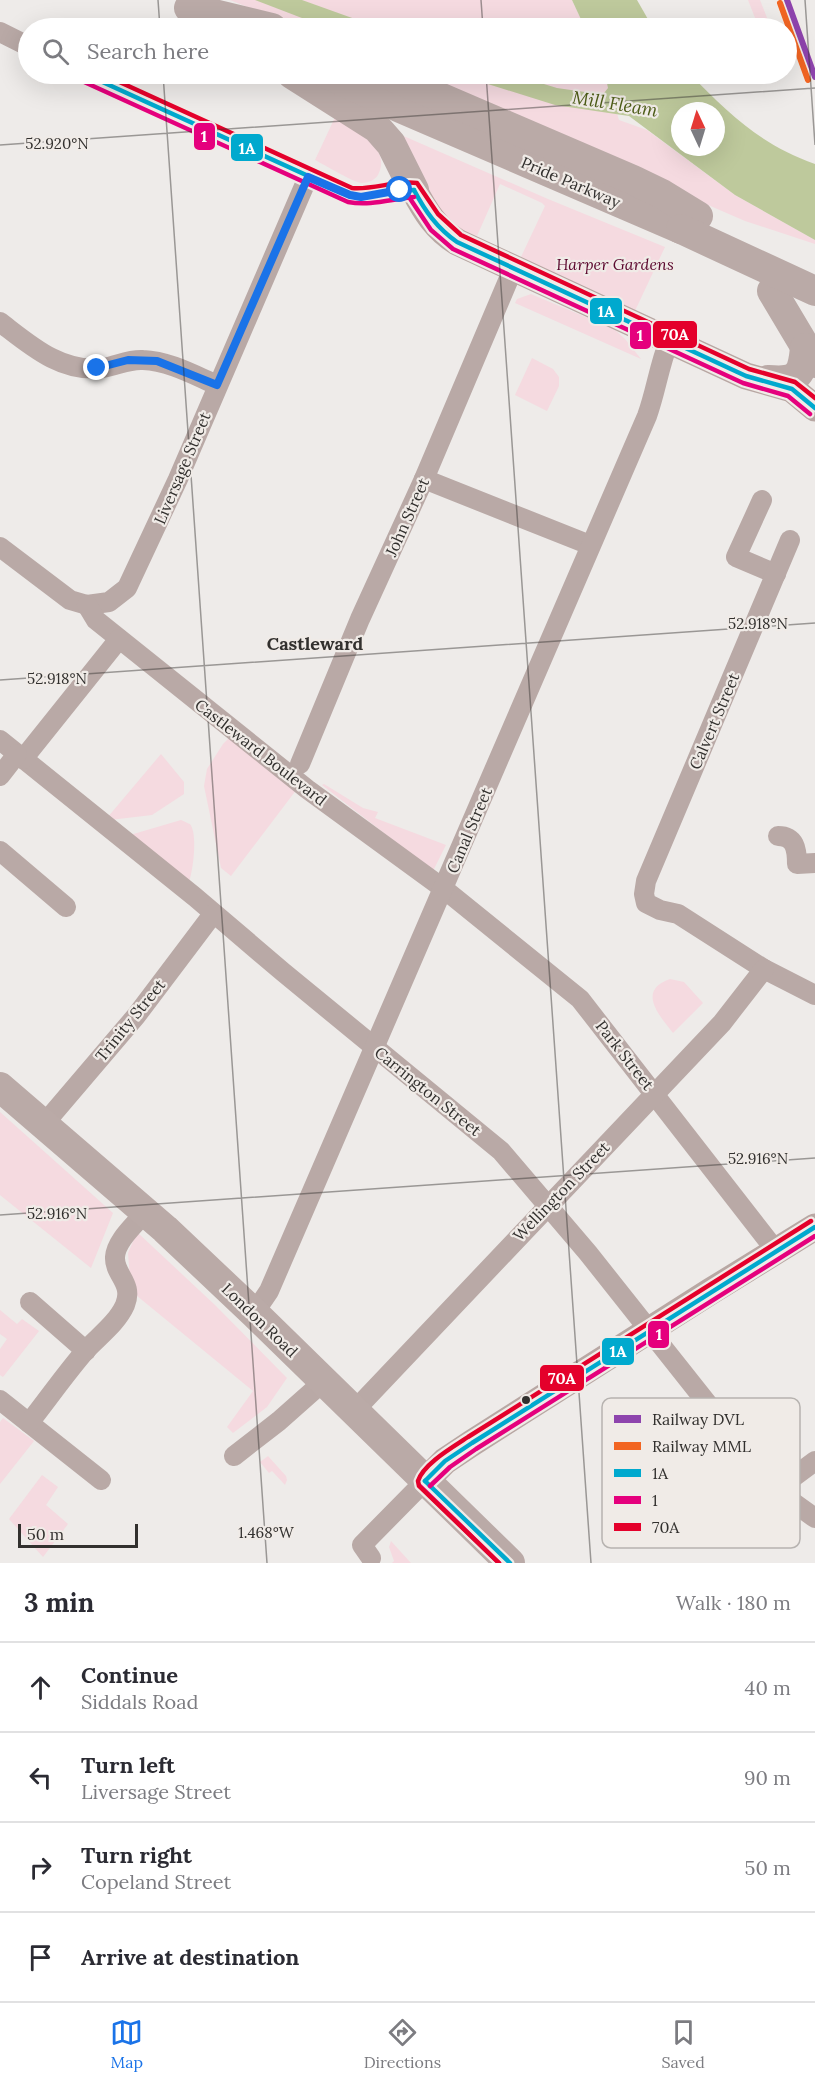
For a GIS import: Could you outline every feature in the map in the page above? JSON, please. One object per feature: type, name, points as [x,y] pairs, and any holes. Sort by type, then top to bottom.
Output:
[{"type":"main road","points":[[180,4],[204,18]]},
{"type":"main road","points":[[180,4],[210,18]]},
{"type":"main road","points":[[180,4],[234,18]]},
{"type":"main road","points":[[307,84],[368,122],[384,135],[428,215],[446,234],[468,248],[746,376],[792,389],[815,408]]},
{"type":"main road","name":"Pride Parkway","points":[[349,84],[398,107],[690,223],[815,291]]},
{"type":"main road","points":[[409,84],[662,194],[690,223]]},
{"type":"main road","points":[[768,381],[786,381],[794,378],[810,355],[772,291]]},
{"type":"main road","name":"London Road","points":[[0,1087],[146,1211],[510,1563]]},
{"type":"main road","points":[[425,1481],[446,1461],[472,1443],[648,1330],[815,1227]]},
{"type":"street","points":[[0,32],[18,41]]},
{"type":"street","points":[[108,84],[350,195],[361,197],[392,190],[414,190]]},
{"type":"street","name":"Liversage Street","points":[[87,605],[109,602],[128,588],[173,490],[308,177]]},
{"type":"street","name":"John Street","points":[[300,764],[360,619],[424,479],[513,269]]},
{"type":"street","points":[[0,322],[45,355],[73,366],[99,368],[128,360],[149,360],[169,365],[217,385]]},
{"type":"street","name":"Canal Street","points":[[254,1313],[269,1291],[650,407],[658,369],[669,341]]},
{"type":"street","points":[[424,479],[590,545]]},
{"type":"street","points":[[762,500],[736,557],[776,574]]},
{"type":"street","name":"Calvert Street","points":[[764,969],[678,914],[660,910],[646,903],[644,894],[646,881],[790,540]]},
{"type":"street","points":[[0,547],[70,600],[87,605]]},
{"type":"street","name":"Castleward Boulevard","points":[[87,605],[96,620],[307,789],[444,889]]},
{"type":"street","points":[[0,776],[20,757],[119,639]]},
{"type":"street","name":"Carrington Street","points":[[0,740],[487,1138],[514,1165],[588,1253],[702,1398]]},
{"type":"street","points":[[778,836],[785,836],[795,845],[797,864],[815,863]]},
{"type":"street","points":[[0,851],[66,906]]},
{"type":"street","name":"Park Street","points":[[444,889],[580,999],[776,1251]]},
{"type":"street","name":"Trinity Street","points":[[44,1124],[113,1044],[213,914]]},
{"type":"street","points":[[764,969],[815,995]]},
{"type":"street","name":"Wellington Street","points":[[354,1411],[722,1023],[764,969]]},
{"type":"street","points":[[29,1423],[86,1351],[114,1322],[124,1306],[128,1295],[126,1283],[115,1258],[119,1244],[146,1211]]},
{"type":"street","points":[[30,1302],[86,1351]]},
{"type":"street","points":[[234,1456],[279,1421],[323,1382]]},
{"type":"street","points":[[0,1400],[101,1480]]},
{"type":"street","points":[[800,1472],[815,1461]]},
{"type":"street","points":[[370,1558],[362,1545],[425,1481]]},
{"type":"street","name":"Carrington Street","points":[[800,1507],[815,1518]]},
{"type":"green space","points":[[230,0],[572,0],[580,18],[274,18]]},
{"type":"green space","points":[[748,0],[760,0],[767,18],[755,18]]},
{"type":"green space","points":[[429,84],[608,84],[619,120],[647,130],[671,148],[671,156],[682,156],[735,195],[815,240],[815,244],[745,221]]},
{"type":"green space","points":[[337,113],[361,131],[376,147],[381,165],[378,175],[371,181],[358,182],[315,160]]},
{"type":"green space","name":"Harper Gardens","points":[[383,127],[665,247],[634,313],[520,259],[545,206],[542,203],[500,184],[477,236],[459,229],[450,222]]},
{"type":"green space","points":[[531,294],[614,329],[641,359],[515,303],[517,299]]},
{"type":"green space","points":[[532,358],[553,369],[559,377],[559,386],[547,411],[515,395]]},
{"type":"green space","points":[[230,737],[297,789],[231,876],[221,868],[204,786],[207,769]]},
{"type":"green space","points":[[161,754],[184,782],[184,794],[152,815],[110,820],[107,818]]},
{"type":"green space","points":[[324,784],[363,808],[378,812],[375,818],[446,845],[433,871],[322,785]]},
{"type":"green space","points":[[181,820],[190,824],[194,836],[189,882],[130,835]]},
{"type":"green space","points":[[670,979],[684,982],[703,1003],[673,1033],[657,1012],[653,997],[654,990]]},
{"type":"green space","points":[[0,1112],[113,1213],[91,1268],[0,1195]]},
{"type":"green space","points":[[137,1232],[215,1305],[287,1378],[267,1407],[233,1433],[227,1427],[253,1391],[131,1291],[128,1253]]},
{"type":"green space","points":[[0,1310],[17,1324],[22,1319],[39,1331],[3,1377],[0,1375],[0,1349],[7,1339],[0,1334]]},
{"type":"green space","points":[[3,1418],[34,1441],[0,1484],[0,1422]]},
{"type":"green space","points":[[268,1456],[286,1476],[285,1485],[272,1471],[269,1473],[260,1462]]},
{"type":"green space","points":[[42,1475],[58,1487],[46,1505],[68,1524],[43,1557],[9,1519]]},
{"type":"green space","points":[[391,1541],[411,1563],[392,1563],[394,1561],[389,1547]]},
{"type":"water","points":[[255,0],[302,0],[352,18],[302,18]]},
{"type":"water","points":[[572,0],[637,0],[647,18],[580,18]]},
{"type":"water","name":"Mill Fleam","points":[[488,84],[544,84],[599,94],[604,93],[608,88],[607,84],[700,84],[718,102],[671,102],[671,147],[629,116],[555,105]]},
{"type":"water","points":[[725,108],[778,148],[815,164],[815,240],[735,195],[683,156],[725,156]]},
{"type":"rail line","name":"DVL","points":[[787,0],[794,18]]},
{"type":"rail line","name":"MML","points":[[780,3],[785,18]]},
{"type":"rail line","name":"DVL","points":[[797,28],[815,77]]},
{"type":"rail line","name":"MML","points":[[797,50],[808,80]]},
{"type":"transit line","name":"1","points":[[89,84],[348,202],[373,203],[414,197]]},
{"type":"transit line","name":"1A","points":[[107,84],[350,195],[366,196],[414,190]]},
{"type":"transit line","name":"70A","points":[[124,84],[352,188],[417,183],[438,214],[461,235],[749,369],[795,382],[815,398]]},
{"type":"transit line","name":"1A","points":[[414,190],[432,219],[457,242],[746,376],[792,389],[815,408]]},
{"type":"transit line","name":"1","points":[[407,194],[431,230],[453,249],[743,383],[788,396],[810,414]]},
{"type":"transit line","name":"70A","points":[[499,1563],[419,1486],[418,1481],[426,1468],[439,1456],[468,1437],[811,1221]]},
{"type":"transit line","name":"1A","points":[[425,1481],[445,1461],[472,1443],[815,1227]]},
{"type":"transit line","name":"1","points":[[430,1486],[450,1467],[476,1449],[815,1236]]},
{"type":"transit line","name":"1A","points":[[425,1481],[510,1563]]},
{"type":"transit line","name":"1","points":[[420,1486],[499,1563]]},
{"type":"district","name":"Castleward","points":[[315,644]]},
{"type":"route","points":[[97,368],[109,367],[128,360],[157,361],[217,385],[308,177],[350,195],[361,197],[400,190]]}]
